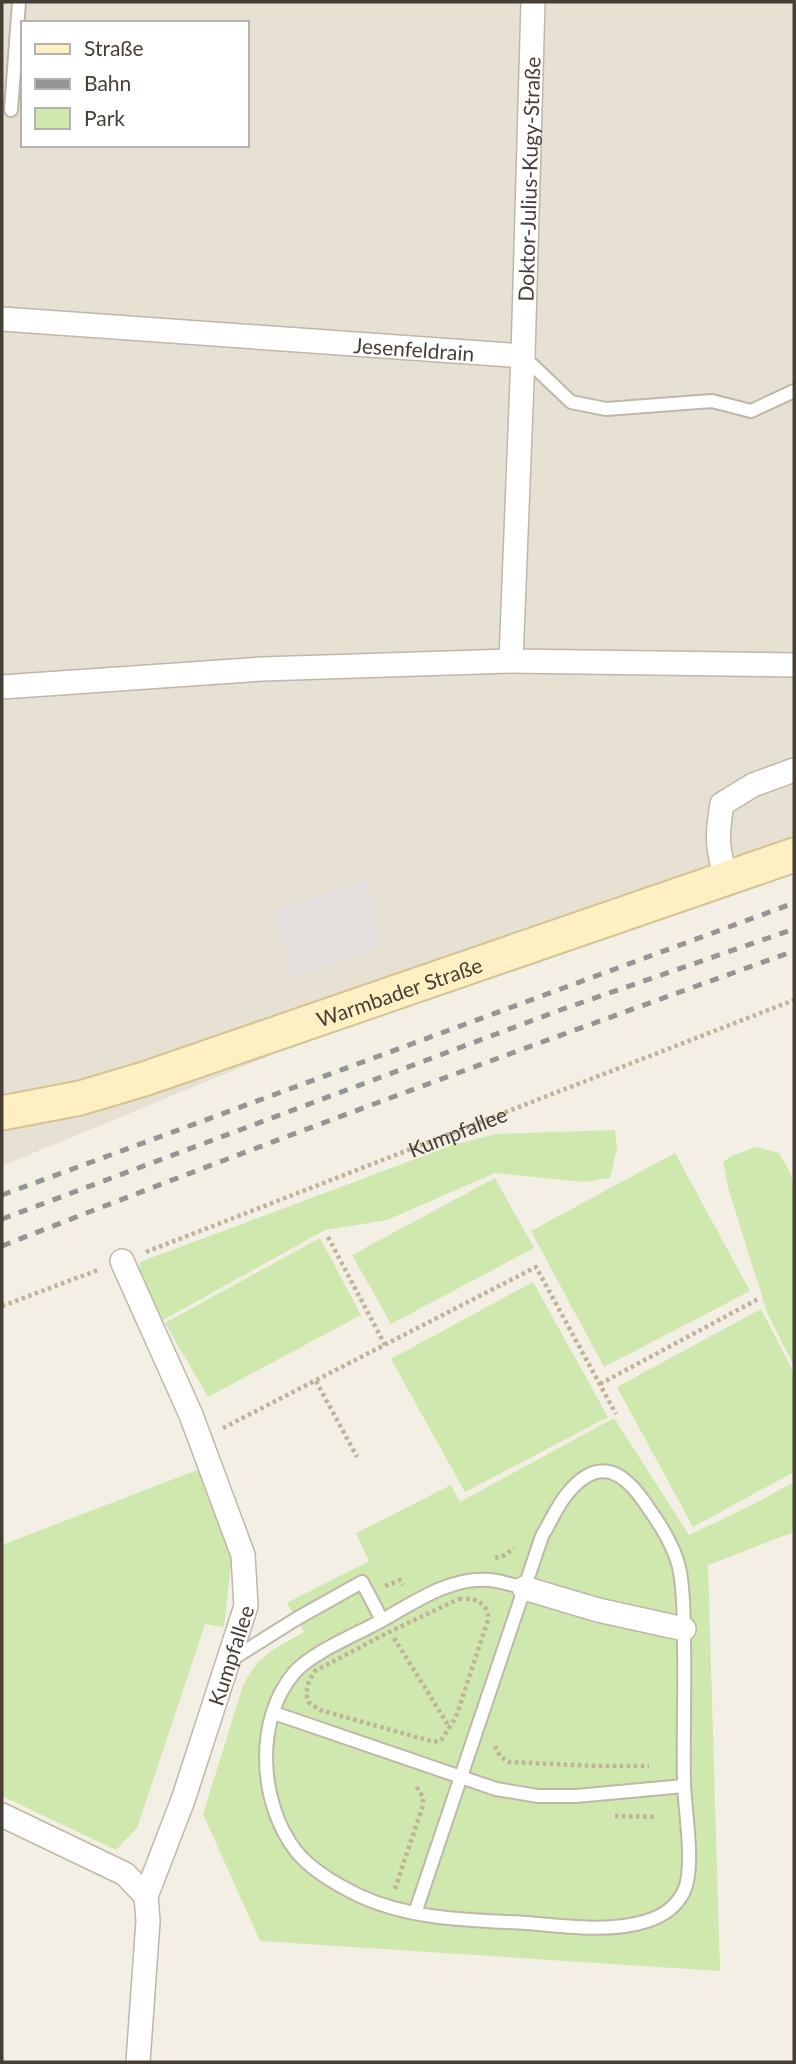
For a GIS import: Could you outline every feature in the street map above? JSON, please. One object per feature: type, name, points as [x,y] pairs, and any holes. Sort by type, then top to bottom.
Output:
[{"type":"street","name":"Doktor-Julius-Kugy-Straße","points":[[523,356],[533,2]]},
{"type":"street","name":"Jesenfeldrain","points":[[2,319],[523,356]]},
{"type":"street","points":[[511,661],[523,356]]},
{"type":"street","points":[[2,687],[262,669],[511,661],[794,665]]},
{"type":"street","points":[[727,877],[718,851],[722,804],[753,785],[794,770]]},
{"type":"street","name":"Warmbader Straße","points":[[2,1113],[80,1098],[144,1079],[794,855]]},
{"type":"street","name":"Kumpfallee","points":[[122,1261],[191,1415],[243,1555],[246,1606],[183,1800],[146,1896],[148,1921],[138,2062]]},
{"type":"street","points":[[524,1588],[598,1610],[684,1629]]},
{"type":"street","points":[[2,1815],[125,1874],[146,1896]]},
{"type":"lane","points":[[11,110],[19,2]]},
{"type":"lane","points":[[523,356],[571,402],[606,409],[712,401],[751,411],[794,391]]},
{"type":"lane","points":[[415,1913],[542,1536],[567,1494],[592,1472],[607,1471],[621,1475],[636,1489],[659,1523],[676,1556],[680,1572],[684,1629],[684,1786],[689,1867],[685,1889],[672,1908],[661,1916],[626,1926],[582,1928],[487,1922],[415,1913],[362,1897],[332,1881],[302,1857],[282,1830],[271,1804],[265,1756],[268,1731],[274,1713],[285,1684],[297,1668],[437,1591],[460,1582],[490,1580],[524,1588]]},
{"type":"lane","points":[[228,1661],[362,1582],[383,1620]]},
{"type":"lane","points":[[274,1713],[496,1788],[538,1796],[576,1796],[684,1786]]},
{"type":"path","name":"Kumpfallee","points":[[2,1306],[794,1000]]},
{"type":"path","points":[[328,1237],[384,1345]]},
{"type":"path","points":[[201,1440],[536,1267],[616,1414]]},
{"type":"path","points":[[600,1384],[758,1300]]},
{"type":"path","points":[[316,1381],[357,1457]]},
{"type":"path","points":[[459,1599],[473,1600],[485,1607],[489,1615],[456,1717],[441,1740],[434,1742],[320,1710],[308,1702],[305,1694],[315,1671],[389,1632],[459,1599]]},
{"type":"path","points":[[389,1632],[450,1728]]},
{"type":"path","points":[[495,1738],[496,1750],[508,1762],[653,1766]]},
{"type":"path","points":[[387,1906],[423,1805],[420,1790],[414,1783]]},
{"type":"path","points":[[607,1816],[656,1817]]},
{"type":"shaded area","points":[[2,2],[794,2],[794,839],[2,1166]]},
{"type":"shaded area","points":[[368,880],[382,947],[293,978],[273,911]]},
{"type":"green space","points":[[615,1130],[617,1148],[610,1178],[584,1182],[495,1173],[387,1220],[325,1230],[156,1324],[138,1277],[140,1262],[453,1145],[496,1134]]},
{"type":"green space","points":[[756,1147],[779,1153],[791,1174],[794,1188],[794,1366],[767,1312],[729,1191],[723,1162]]},
{"type":"green space","points":[[675,1153],[750,1291],[604,1367],[531,1231]]},
{"type":"green space","points":[[495,1178],[534,1248],[391,1324],[352,1255]]},
{"type":"green space","points":[[320,1238],[361,1315],[208,1397],[165,1323]]},
{"type":"green space","points":[[533,1282],[608,1417],[465,1492],[391,1359]]},
{"type":"green space","points":[[761,1309],[794,1373],[794,1472],[693,1527],[617,1387]]},
{"type":"green space","points":[[614,1418],[689,1535],[794,1482],[794,1532],[708,1565],[720,1971],[260,1941],[203,1814],[243,1686],[249,1675],[268,1653],[304,1632],[287,1603],[369,1561],[356,1533],[451,1485],[460,1502]]},
{"type":"green space","points":[[200,1469],[232,1555],[224,1627],[205,1624],[137,1828],[116,1850],[2,1796],[2,1545]]},
{"type":"railway","points":[[2,1195],[794,903]]},
{"type":"railway","points":[[2,1219],[563,1009],[794,929]]},
{"type":"railway","points":[[2,1246],[397,1096],[794,951]]}]
